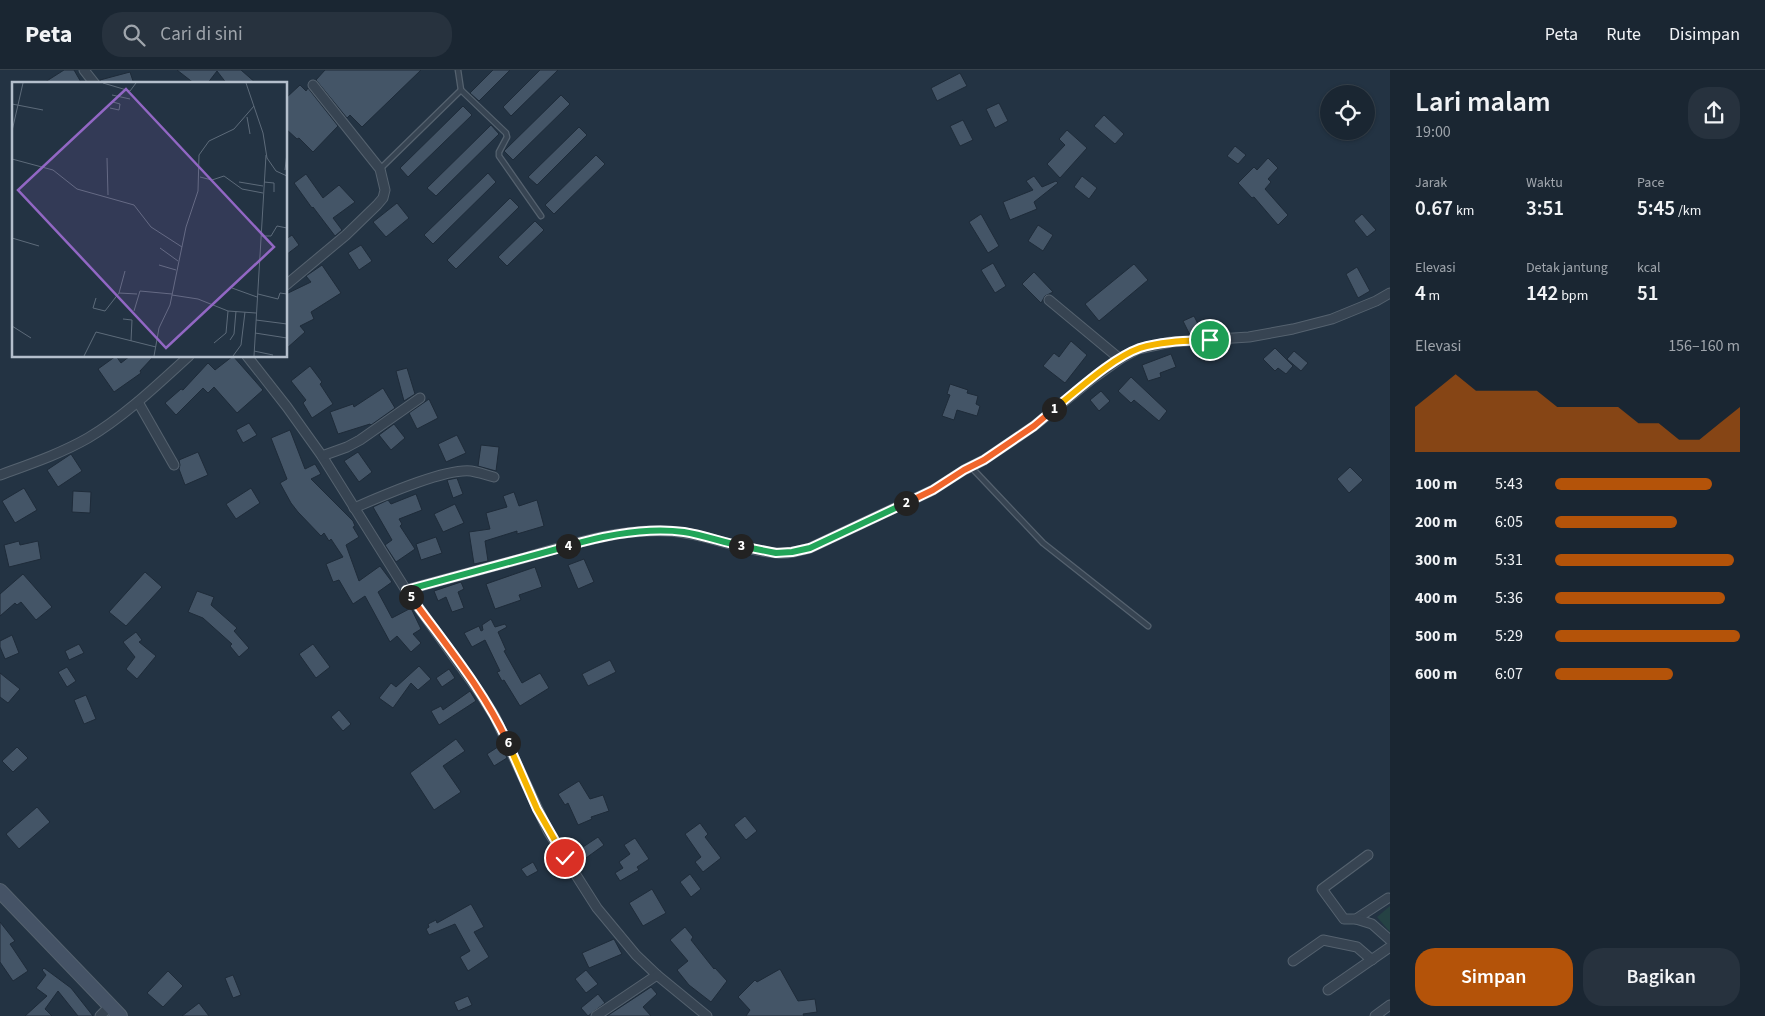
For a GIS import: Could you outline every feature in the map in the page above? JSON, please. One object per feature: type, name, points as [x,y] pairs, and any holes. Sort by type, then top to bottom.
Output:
[{"type":"main road","points":[[0,891],[105,1011],[120,1016]]},
{"type":"street","points":[[84,70],[93,82]]},
{"type":"street","points":[[288,283],[346,235],[377,205],[383,198],[385,190],[380,169],[313,84]]},
{"type":"street","points":[[406,590],[578,543],[634,533],[664,531],[686,533],[776,553],[810,548],[933,490],[1034,426],[1092,379],[1138,349],[1150,345],[1249,337],[1301,327],[1332,319],[1376,301],[1390,293]]},
{"type":"street","points":[[1049,300],[1120,359]]},
{"type":"street","points":[[0,475],[67,449],[90,437],[138,402],[187,358]]},
{"type":"street","points":[[250,358],[322,456],[406,590],[480,693],[495,717],[548,831],[592,900],[618,935],[657,975],[707,1016]]},
{"type":"street","points":[[322,456],[360,440],[420,398]]},
{"type":"street","points":[[138,402],[174,464]]},
{"type":"street","points":[[354,508],[456,472],[471,471],[494,477]]},
{"type":"street","points":[[1368,855],[1322,889],[1344,919],[1356,919],[1372,924],[1390,940]]},
{"type":"street","points":[[1356,919],[1388,898]]},
{"type":"street","points":[[1293,961],[1323,940],[1356,947],[1372,960]]},
{"type":"street","points":[[1328,990],[1390,947]]},
{"type":"street","points":[[596,1016],[657,975]]},
{"type":"street","points":[[1375,1016],[1390,1005]]},
{"type":"lane","points":[[458,70],[461,90],[506,133],[508,137],[499,152],[499,156],[541,216]]},
{"type":"lane","points":[[380,169],[461,90]]},
{"type":"lane","points":[[967,469],[1043,543],[1148,626]]},
{"type":"green space","points":[[1390,906],[1390,932],[1377,917]]},
{"type":"building","points":[[64,70],[74,70],[81,82],[45,82]]},
{"type":"building","points":[[177,70],[241,70],[255,82],[225,82],[217,71],[209,82],[192,82]]},
{"type":"building","points":[[325,70],[421,70],[362,127],[350,115],[347,118],[316,80]]},
{"type":"building","points":[[493,70],[510,70],[479,101],[470,93]]},
{"type":"building","points":[[540,70],[558,70],[511,116],[503,107]]},
{"type":"building","points":[[130,72],[133,82],[100,82],[100,80]]},
{"type":"building","points":[[960,73],[967,86],[937,101],[931,88]]},
{"type":"building","points":[[300,85],[306,91],[308,88],[338,126],[313,152],[299,138],[297,139],[288,131],[288,96]]},
{"type":"building","points":[[561,95],[570,104],[513,160],[504,151]]},
{"type":"building","points":[[999,103],[1008,121],[995,128],[986,109]]},
{"type":"building","points":[[463,106],[472,115],[408,177],[400,168]]},
{"type":"building","points":[[1104,115],[1124,134],[1115,144],[1094,126]]},
{"type":"building","points":[[963,120],[973,140],[960,146],[950,126]]},
{"type":"building","points":[[491,125],[499,134],[436,196],[427,188]]},
{"type":"building","points":[[579,127],[587,135],[537,185],[528,177]]},
{"type":"building","points":[[1067,130],[1087,148],[1060,178],[1047,164],[1065,145],[1059,139]]},
{"type":"building","points":[[1235,146],[1246,155],[1238,164],[1227,156]]},
{"type":"building","points":[[596,155],[605,164],[554,214],[545,205]]},
{"type":"building","points":[[1268,158],[1278,168],[1268,179],[1271,182],[1265,189],[1288,215],[1278,225],[1254,197],[1252,198],[1238,183],[1254,167],[1257,170]]},
{"type":"building","points":[[488,173],[496,182],[433,244],[424,235]]},
{"type":"building","points":[[306,174],[323,198],[339,185],[355,202],[333,218],[342,230],[335,236],[294,183]]},
{"type":"building","points":[[1034,176],[1042,187],[1056,181],[1058,183],[1034,202],[1037,209],[1010,220],[1003,202],[1033,190],[1026,181]]},
{"type":"building","points":[[1082,176],[1097,188],[1089,199],[1074,187]]},
{"type":"building","points":[[510,198],[519,207],[456,269],[447,260]]},
{"type":"building","points":[[397,203],[409,218],[386,237],[373,222]]},
{"type":"building","points":[[981,214],[999,246],[988,253],[969,222]]},
{"type":"building","points":[[1362,214],[1376,230],[1367,237],[1354,221]]},
{"type":"building","points":[[535,221],[544,230],[507,266],[498,257]]},
{"type":"building","points":[[1038,225],[1053,235],[1043,251],[1028,241]]},
{"type":"building","points":[[292,235],[299,245],[288,253],[288,238]]},
{"type":"building","points":[[361,245],[372,261],[359,270],[348,253]]},
{"type":"building","points":[[993,263],[1006,286],[995,293],[981,270]]},
{"type":"building","points":[[1134,264],[1148,280],[1099,321],[1085,304]]},
{"type":"building","points":[[322,265],[341,293],[311,312],[314,319],[300,326],[305,332],[288,347],[288,293],[311,282],[306,276]]},
{"type":"building","points":[[1357,267],[1370,291],[1358,298],[1346,274]]},
{"type":"building","points":[[1034,272],[1053,292],[1045,296],[1041,303],[1022,284]]},
{"type":"building","points":[[1194,316],[1202,332],[1190,335],[1183,321]]},
{"type":"building","points":[[1071,341],[1087,355],[1065,383],[1043,366],[1054,353],[1059,357]]},
{"type":"building","points":[[1275,348],[1293,366],[1286,374],[1278,368],[1275,371],[1263,359]]},
{"type":"building","points":[[1294,351],[1308,363],[1301,371],[1287,359]]},
{"type":"building","points":[[1171,354],[1176,367],[1160,373],[1161,377],[1148,381],[1142,365]]},
{"type":"building","points":[[113,358],[117,358],[121,363],[127,358],[152,358],[140,371],[141,373],[114,392],[98,369]]},
{"type":"building","points":[[230,358],[235,358],[263,390],[237,413],[214,387],[208,393],[203,388],[176,415],[165,403],[181,389],[183,390],[208,363],[215,370]]},
{"type":"building","points":[[310,366],[322,382],[320,384],[333,404],[312,418],[303,403],[306,400],[291,381]]},
{"type":"building","points":[[407,368],[415,394],[404,401],[396,371]]},
{"type":"building","points":[[1131,377],[1167,411],[1159,421],[1134,400],[1131,403],[1118,391]]},
{"type":"building","points":[[950,384],[968,390],[967,393],[978,396],[976,404],[980,406],[977,416],[957,410],[954,420],[942,416],[950,395],[947,394]]},
{"type":"building","points":[[383,388],[395,408],[371,425],[338,434],[330,412],[353,404],[354,407]]},
{"type":"building","points":[[1101,391],[1110,401],[1099,411],[1090,400]]},
{"type":"building","points":[[429,399],[438,418],[417,429],[409,413]]},
{"type":"building","points":[[249,423],[257,435],[243,443],[236,430]]},
{"type":"building","points":[[394,424],[405,438],[391,450],[379,435]]},
{"type":"building","points":[[290,430],[305,469],[315,464],[321,474],[311,479],[353,521],[355,526],[353,527],[359,537],[346,545],[359,581],[380,566],[392,582],[378,592],[392,618],[411,608],[421,629],[413,634],[421,643],[411,652],[397,636],[390,642],[365,596],[353,604],[339,580],[333,582],[326,564],[343,557],[331,539],[329,541],[324,533],[321,536],[298,512],[280,483],[287,479],[271,438]]},
{"type":"building","points":[[457,435],[466,453],[446,462],[438,444]]},
{"type":"building","points":[[481,445],[499,447],[496,471],[478,466]]},
{"type":"building","points":[[198,452],[208,475],[185,485],[179,469],[179,460]]},
{"type":"building","points":[[358,452],[372,472],[359,482],[344,461]]},
{"type":"building","points":[[71,454],[82,471],[58,487],[47,470]]},
{"type":"building","points":[[1350,467],[1363,480],[1349,493],[1337,479]]},
{"type":"building","points":[[457,478],[463,494],[453,498],[447,480]]},
{"type":"building","points":[[24,488],[37,510],[15,523],[2,501]]},
{"type":"building","points":[[251,488],[260,503],[236,519],[226,504]]},
{"type":"building","points":[[73,491],[91,492],[90,513],[72,512]]},
{"type":"building","points":[[514,492],[519,506],[537,500],[544,526],[517,534],[517,531],[485,541],[488,561],[474,564],[469,532],[490,529],[486,513],[507,507],[503,496]]},
{"type":"building","points":[[416,494],[422,510],[399,519],[402,524],[400,526],[415,549],[396,562],[385,545],[392,540],[373,507],[388,500],[391,504]]},
{"type":"building","points":[[455,504],[464,523],[443,532],[434,514]]},
{"type":"building","points":[[436,537],[442,553],[421,560],[416,544]]},
{"type":"building","points":[[19,541],[20,545],[38,541],[41,559],[9,567],[4,545]]},
{"type":"building","points":[[584,559],[594,582],[578,589],[568,565]]},
{"type":"building","points":[[535,567],[542,587],[519,595],[521,600],[495,609],[486,584]]},
{"type":"building","points":[[145,572],[162,587],[126,626],[109,612]]},
{"type":"building","points":[[23,574],[52,607],[36,620],[21,602],[17,605],[15,603],[0,616],[0,594]]},
{"type":"building","points":[[461,582],[464,589],[458,592],[464,608],[452,612],[446,597],[438,601],[434,591]]},
{"type":"building","points":[[197,591],[214,597],[211,605],[237,628],[234,631],[249,648],[239,657],[230,646],[232,644],[203,618],[188,612]]},
{"type":"building","points":[[491,619],[495,627],[505,624],[507,627],[498,632],[506,650],[504,651],[522,683],[540,673],[549,688],[520,706],[497,672],[500,671],[485,640],[472,647],[464,633],[479,626],[481,631],[483,630],[482,625]]},
{"type":"building","points":[[136,632],[142,640],[139,642],[156,656],[137,679],[126,669],[135,657],[123,642]]},
{"type":"building","points":[[12,635],[19,653],[5,659],[0,647],[0,641]]},
{"type":"building","points":[[79,644],[84,653],[69,660],[65,651]]},
{"type":"building","points":[[313,644],[330,667],[316,678],[299,654]]},
{"type":"building","points":[[610,660],[616,672],[588,686],[582,674]]},
{"type":"building","points":[[419,666],[431,679],[418,690],[411,683],[393,708],[379,698],[391,683],[396,687]]},
{"type":"building","points":[[67,667],[76,681],[67,687],[58,672]]},
{"type":"building","points":[[449,669],[455,678],[442,687],[436,678]]},
{"type":"building","points":[[0,673],[20,689],[8,703],[0,697]]},
{"type":"building","points":[[470,691],[476,701],[439,725],[431,711],[441,706],[443,710]]},
{"type":"building","points":[[86,695],[96,719],[84,724],[74,700]]},
{"type":"building","points":[[339,710],[351,724],[343,731],[331,717]]},
{"type":"building","points":[[456,739],[465,751],[443,766],[461,792],[434,810],[410,773]]},
{"type":"building","points":[[501,745],[507,758],[494,766],[487,754]]},
{"type":"building","points":[[17,747],[28,758],[13,772],[2,761]]},
{"type":"building","points":[[579,781],[590,799],[603,795],[609,811],[591,817],[592,819],[578,825],[568,803],[565,805],[558,794]]},
{"type":"building","points":[[37,807],[50,822],[19,849],[6,834]]},
{"type":"building","points":[[745,816],[757,831],[746,840],[734,825]]},
{"type":"building","points":[[700,823],[708,834],[705,837],[721,858],[703,872],[695,862],[701,857],[685,834]]},
{"type":"building","points":[[598,837],[604,845],[586,858],[580,849]]},
{"type":"building","points":[[635,838],[649,859],[637,867],[639,870],[620,881],[615,873],[623,868],[619,862],[630,854],[624,845]]},
{"type":"building","points":[[533,862],[538,871],[527,877],[521,869]]},
{"type":"building","points":[[690,874],[701,889],[691,897],[680,882]]},
{"type":"building","points":[[652,889],[666,913],[643,926],[629,903]]},
{"type":"building","points":[[471,904],[484,927],[474,932],[489,957],[468,971],[460,957],[470,951],[455,924],[429,935],[426,929],[429,927],[428,924],[436,920],[437,923]]},
{"type":"building","points":[[0,922],[15,941],[10,944],[28,971],[13,981],[0,962]]},
{"type":"building","points":[[685,927],[693,937],[691,940],[714,969],[727,981],[711,1002],[689,985],[677,970],[688,961],[670,940]]},
{"type":"building","points":[[614,939],[622,954],[589,968],[582,953]]},
{"type":"building","points":[[44,968],[71,988],[93,1016],[78,1016],[58,991],[45,1009],[52,1016],[25,1016],[47,996],[36,988],[46,975],[42,970]]},
{"type":"building","points":[[780,969],[798,1001],[815,999],[817,1012],[803,1014],[804,1016],[746,1016],[750,1010],[738,997],[755,980],[757,982]]},
{"type":"building","points":[[586,970],[598,984],[586,993],[575,979]]},
{"type":"building","points":[[168,971],[183,986],[163,1007],[147,993]]},
{"type":"building","points":[[233,975],[241,995],[233,998],[225,978]]},
{"type":"building","points":[[651,987],[657,994],[643,1007],[651,1016],[607,1016]]},
{"type":"building","points":[[598,994],[605,1003],[588,1016],[581,1008]]},
{"type":"building","points":[[468,996],[472,1005],[458,1011],[454,1002]]},
{"type":"building","points":[[199,1003],[209,1016],[182,1016]]},
{"type":"route","points":[[565,858],[537,809],[495,717],[406,590],[578,543],[634,533],[664,531],[686,533],[776,553],[810,548],[933,490],[964,470],[971,468],[1034,426],[1092,379],[1138,349],[1171,342],[1210,340]]}]
